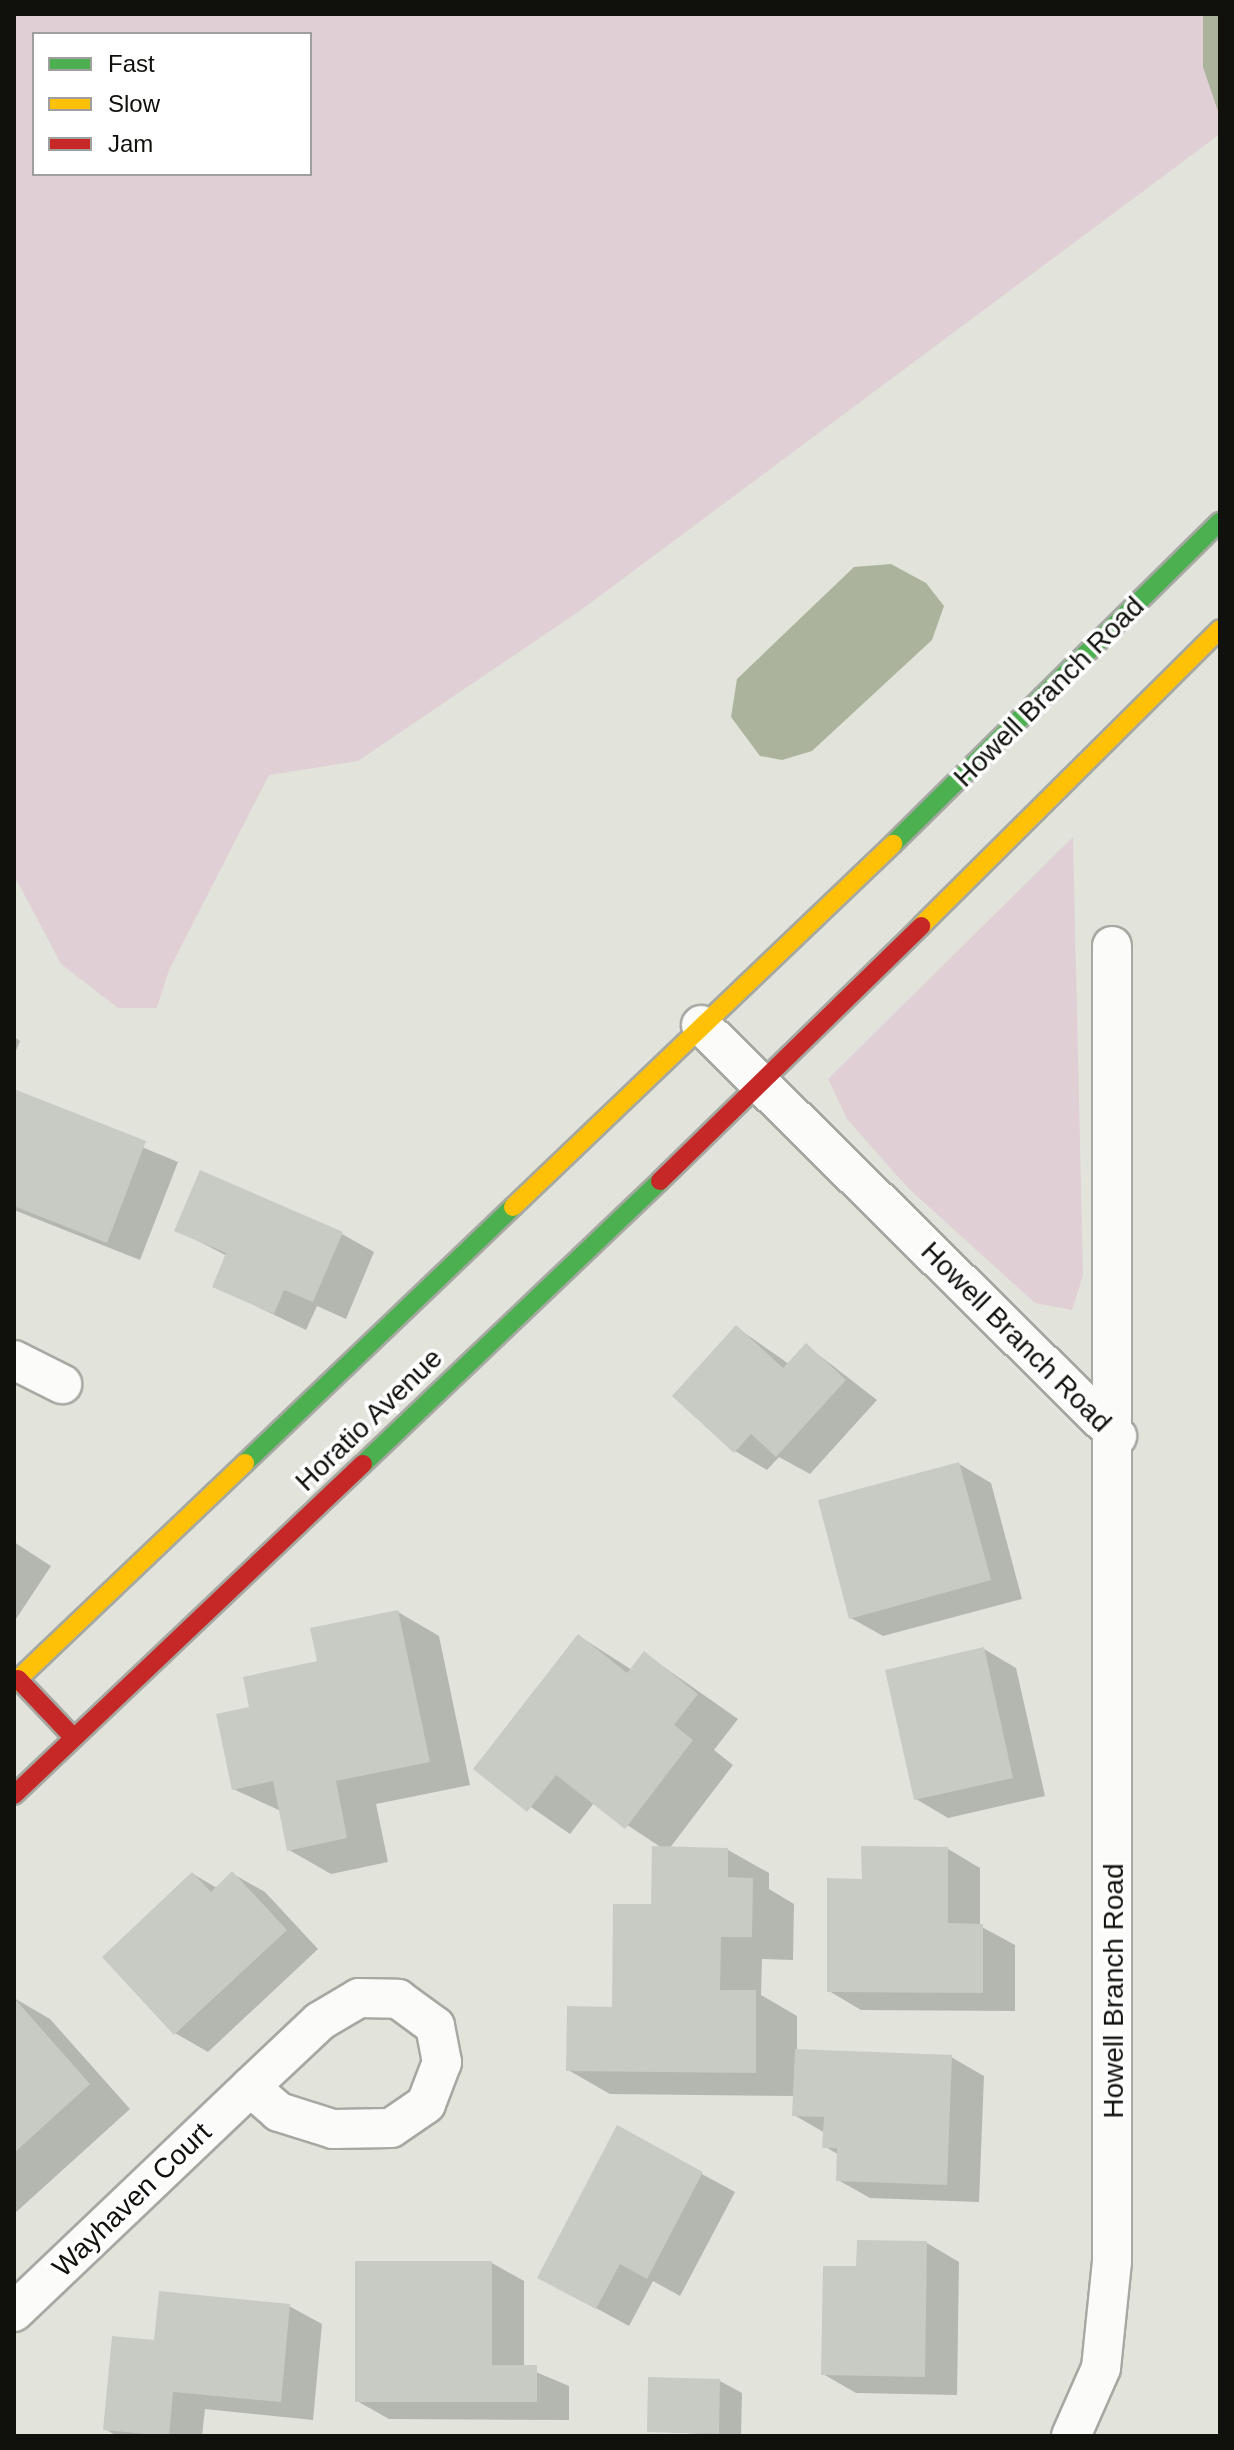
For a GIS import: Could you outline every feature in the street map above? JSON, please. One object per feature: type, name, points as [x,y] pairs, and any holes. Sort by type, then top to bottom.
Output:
[{"type":"main road","name":"Howell Branch Road","points":[[701,1025],[1220,522]]},
{"type":"main road","points":[[762,1085],[1220,629]]},
{"type":"main road","name":"Horatio Avenue","points":[[16,1681],[701,1025]]},
{"type":"main road","name":"Horatio Avenue","points":[[14,1795],[762,1085]]},
{"type":"main road","points":[[16,1681],[74,1738]]},
{"type":"street","points":[[1112,946],[1117,1436]]},
{"type":"street","name":"Howell Branch Road","points":[[701,1025],[1117,1436],[1112,2262],[1101,2368],[1071,2436]]},
{"type":"street","points":[[14,1360],[62,1384]]},
{"type":"street","name":"Wayhaven Court","points":[[14,2312],[250,2087],[320,2021],[359,1998],[398,1999],[435,2026],[442,2062],[426,2104],[391,2128],[333,2129],[279,2112],[250,2087]]},
{"type":"shaded area","points":[[14,14],[1219,14],[1220,134],[581,610],[358,761],[269,775],[169,970],[157,1008],[118,1008],[61,964],[14,875]]},
{"type":"shaded area","points":[[1203,14],[1220,14],[1220,117],[1203,67]]},
{"type":"shaded area","points":[[891,564],[926,583],[944,606],[932,640],[812,751],[782,760],[760,756],[731,717],[737,679],[854,567]]},
{"type":"shaded area","points":[[1073,837],[1083,1275],[1072,1310],[1035,1303],[908,1188],[847,1119],[828,1079]]},
{"type":"building","points":[[14,1089],[146,1141],[107,1243],[14,1206]]},
{"type":"building","points":[[200,1170],[343,1232],[313,1302],[284,1290],[274,1314],[212,1287],[226,1253],[174,1231]]},
{"type":"building","points":[[736,1325],[783,1368],[806,1343],[846,1380],[776,1457],[751,1434],[734,1453],[672,1396]]},
{"type":"building","points":[[959,1462],[991,1580],[849,1619],[818,1500]]},
{"type":"building","points":[[398,1610],[430,1762],[336,1781],[347,1838],[287,1851],[273,1781],[232,1790],[216,1714],[249,1707],[243,1677],[317,1661],[310,1628]]},
{"type":"building","points":[[578,1634],[627,1673],[644,1651],[698,1694],[674,1725],[693,1740],[625,1829],[556,1775],[527,1812],[473,1769]]},
{"type":"building","points":[[984,1647],[1013,1778],[914,1800],[885,1670]]},
{"type":"building","points":[[652,1846],[728,1848],[728,1877],[753,1878],[752,1937],[721,1937],[720,1990],[756,1990],[756,2073],[566,2071],[567,2006],[612,2007],[613,1904],[651,1904]]},
{"type":"building","points":[[861,1846],[948,1847],[948,1923],[983,1924],[983,1993],[827,1992],[827,1878],[862,1879]]},
{"type":"building","points":[[232,1871],[287,1930],[174,2035],[102,1957],[192,1872],[211,1892]]},
{"type":"building","points":[[14,1998],[90,2084],[14,2153]]},
{"type":"building","points":[[795,2049],[952,2055],[947,2185],[836,2181],[837,2148],[822,2148],[824,2117],[792,2116]]},
{"type":"building","points":[[617,2125],[703,2172],[647,2279],[620,2264],[596,2309],[537,2278]]},
{"type":"building","points":[[857,2240],[927,2241],[925,2377],[821,2375],[823,2266],[856,2266]]},
{"type":"building","points":[[355,2261],[492,2261],[492,2365],[537,2365],[537,2402],[355,2402]]},
{"type":"building","points":[[159,2291],[290,2304],[281,2402],[173,2392],[169,2436],[103,2430],[112,2336],[154,2340]]},
{"type":"building","points":[[648,2377],[720,2379],[719,2434],[647,2432]]},
{"type":"traffic: fast","points":[[893,844],[1220,522]]},
{"type":"traffic: fast","points":[[363,1464],[660,1181]]},
{"type":"traffic: fast","points":[[245,1463],[513,1207]]},
{"type":"traffic: slow","points":[[921,926],[1220,629]]},
{"type":"traffic: slow","points":[[513,1207],[893,844]]},
{"type":"traffic: slow","points":[[14,1683],[245,1463]]},
{"type":"traffic: jam","points":[[660,1181],[921,926]]},
{"type":"traffic: jam","points":[[14,1795],[363,1464]]},
{"type":"traffic: jam","points":[[18,1679],[74,1738]]}]
